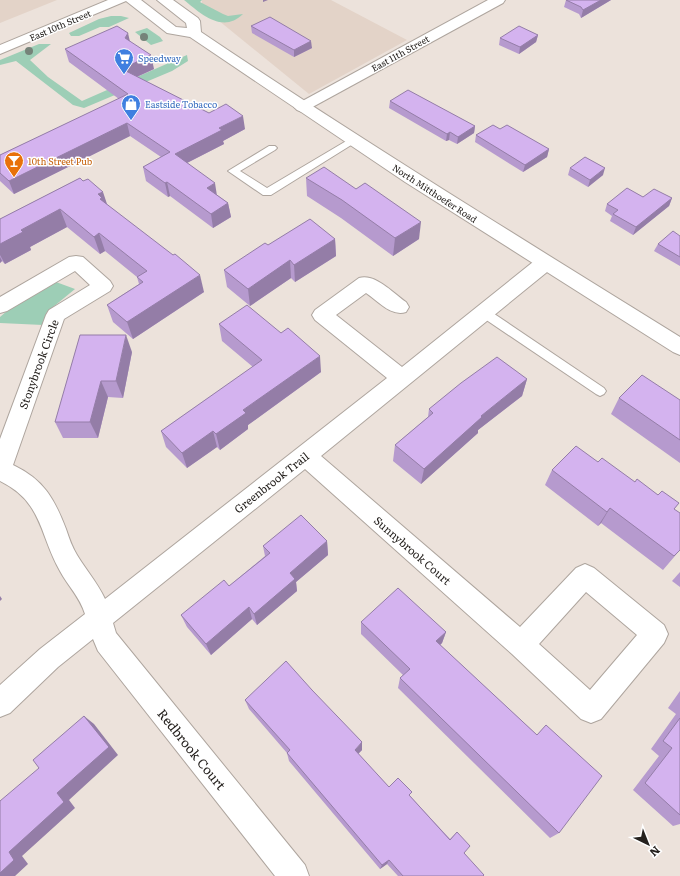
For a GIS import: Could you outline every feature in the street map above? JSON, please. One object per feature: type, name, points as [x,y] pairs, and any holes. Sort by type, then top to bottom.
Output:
[{"type":"street","name":"East 10th Street","points":[[0,50],[120,0]]},
{"type":"street","name":"North Mitthoefer Road","points":[[132,0],[172,30],[194,34],[353,140],[545,263],[680,347]]},
{"type":"street","points":[[164,0],[193,21],[194,34]]},
{"type":"street","name":"East 11th Street","points":[[302,107],[498,0]]},
{"type":"street","name":"Stonybrook Circle","points":[[0,306],[76,262],[103,286],[56,315],[0,470]]},
{"type":"street","name":"Greenbrook Trail","points":[[0,703],[49,658],[98,618],[545,263]]},
{"type":"street","points":[[399,307],[366,283],[322,315],[401,378]]},
{"type":"street","name":"Sunnybrook Court","points":[[304,455],[592,709],[655,634],[585,576],[521,645]]},
{"type":"street","name":"Redbrook Court","points":[[0,470],[27,485],[40,498],[46,508],[66,558],[89,592],[103,634],[110,647],[293,876]]},
{"type":"lane","points":[[272,148],[233,171],[267,193],[353,140]]},
{"type":"lane","points":[[483,312],[600,392]]},
{"type":"shaded area","points":[[0,0],[57,0],[0,23]]},
{"type":"shaded area","points":[[202,0],[331,0],[407,40],[309,94],[202,7]]},
{"type":"green space","points":[[184,0],[202,0],[200,2],[228,16],[243,14],[235,20],[220,22],[205,16]]},
{"type":"green space","points":[[111,16],[129,18],[109,27],[100,27],[79,36],[71,36],[69,33],[99,19]]},
{"type":"green space","points":[[147,28],[160,37],[163,41],[151,45],[135,32]]},
{"type":"green space","points":[[39,44],[51,44],[30,60],[48,77],[82,101],[187,55],[188,61],[172,71],[84,108],[73,105],[16,61],[0,65],[0,60]]},
{"type":"green space","points":[[56,282],[75,289],[47,312],[43,325],[0,323],[0,317],[37,285]]},
{"type":"building","points":[[566,0],[601,0],[583,10],[581,7]]},
{"type":"building","points":[[270,17],[311,41],[294,50],[251,26]]},
{"type":"building","points":[[117,26],[128,33],[125,38],[151,55],[122,69],[209,113],[226,104],[243,116],[219,128],[222,130],[175,154],[215,183],[207,188],[228,203],[211,214],[167,182],[165,183],[143,167],[170,152],[127,123],[9,181],[0,173],[0,155],[128,94],[65,49]]},
{"type":"building","points":[[519,26],[538,35],[520,47],[500,38]]},
{"type":"building","points":[[408,90],[475,126],[458,137],[450,132],[447,134],[390,101]]},
{"type":"building","points":[[493,125],[500,129],[507,125],[549,149],[525,165],[476,135]]},
{"type":"building","points":[[585,157],[605,168],[590,180],[570,168]]},
{"type":"building","points":[[324,167],[356,189],[365,183],[421,222],[395,238],[342,200],[306,178]]},
{"type":"building","points":[[80,178],[83,181],[88,179],[103,192],[98,194],[102,198],[100,199],[173,255],[175,254],[200,275],[127,322],[107,305],[143,282],[137,277],[147,271],[99,233],[94,237],[60,209],[21,230],[23,232],[0,244],[0,219]]},
{"type":"building","points":[[627,188],[643,197],[654,189],[672,198],[636,227],[613,214],[618,210],[607,204]]},
{"type":"building","points":[[310,219],[335,239],[294,265],[290,260],[248,289],[224,270],[265,243],[268,245]]},
{"type":"building","points":[[673,231],[680,236],[680,257],[658,244]]},
{"type":"building","points":[[247,305],[281,333],[288,328],[320,356],[243,410],[246,413],[216,434],[213,431],[182,453],[161,431],[262,360],[219,324]]},
{"type":"building","points":[[80,335],[126,335],[116,381],[101,381],[90,422],[55,422]]},
{"type":"building","points":[[497,357],[527,379],[481,416],[482,417],[424,469],[395,445],[433,413],[429,409],[461,383]]},
{"type":"building","points":[[642,375],[680,400],[680,440],[619,398]]},
{"type":"building","points":[[576,446],[598,462],[602,458],[635,482],[637,479],[658,495],[662,491],[679,503],[674,509],[680,513],[680,550],[674,556],[610,508],[607,512],[552,470]]},
{"type":"building","points":[[301,515],[327,541],[290,573],[295,579],[254,614],[249,607],[206,644],[181,615],[224,580],[229,586],[270,553],[263,546]]},
{"type":"building","points":[[398,588],[446,632],[436,641],[537,735],[546,725],[602,776],[559,833],[400,678],[410,669],[361,622]]},
{"type":"building","points":[[286,661],[362,742],[355,750],[389,787],[398,778],[412,792],[409,795],[450,840],[457,832],[470,846],[464,853],[484,875],[483,876],[403,876],[389,860],[382,865],[287,753],[290,750],[245,700]]},
{"type":"building","points":[[84,716],[109,747],[57,793],[64,802],[9,852],[14,860],[0,873],[0,801],[39,768],[33,760]]},
{"type":"building","points":[[680,718],[680,815],[645,783],[672,748],[663,741]]},
{"type":"place","name":"Speedway","points":[[124,75]]},
{"type":"place","name":"Eastside Tobacco","points":[[131,121]]},
{"type":"place","name":"10th Street Pub","points":[[14,178]]}]
